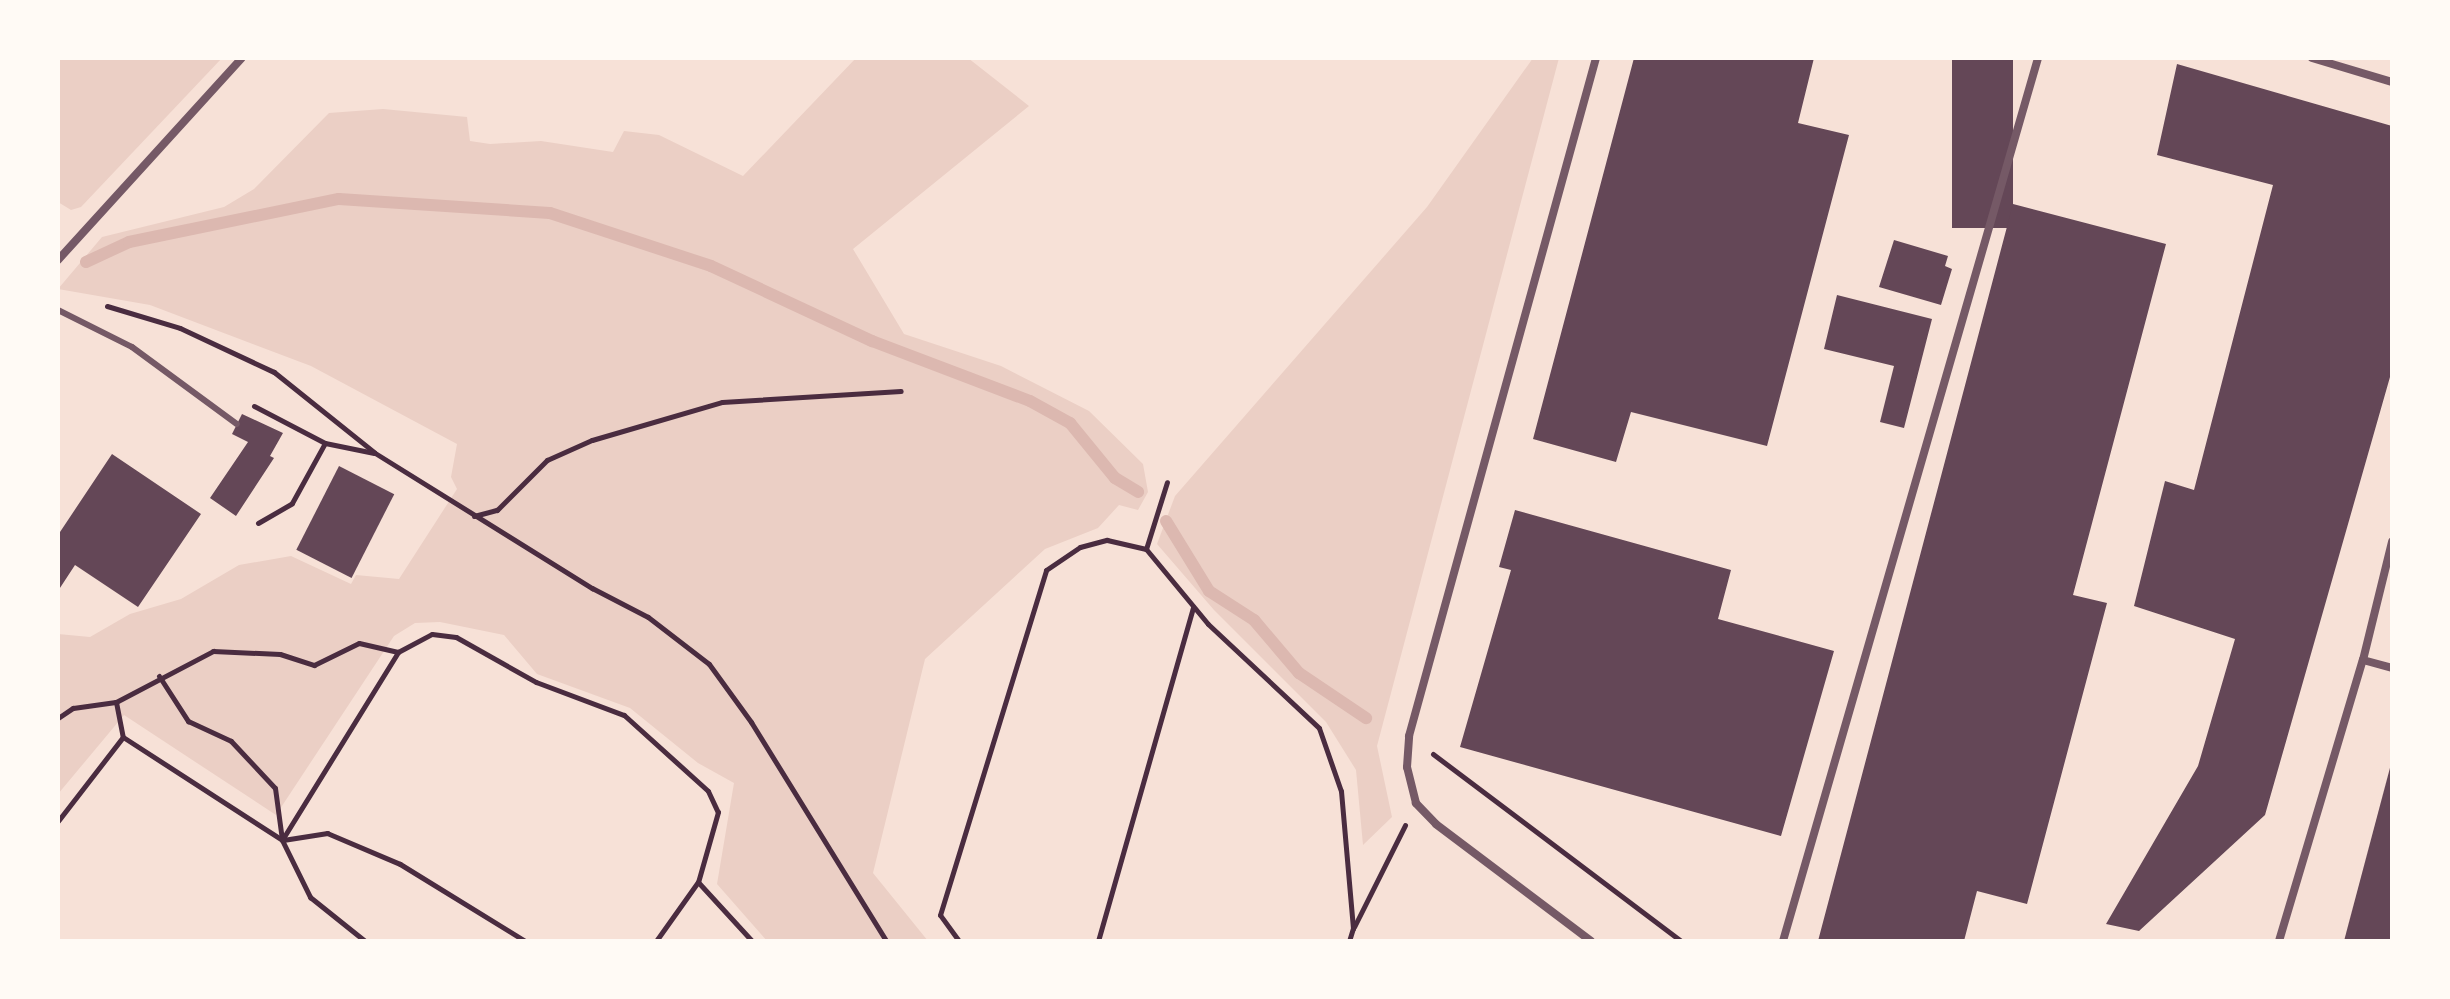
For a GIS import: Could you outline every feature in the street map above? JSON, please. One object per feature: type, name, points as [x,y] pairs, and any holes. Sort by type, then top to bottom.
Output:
[{"type":"street","points":[[58,260],[242,58]]},
{"type":"street","points":[[1591,941],[1436,824],[1416,803],[1407,767],[1409,736],[1596,58]]},
{"type":"street","points":[[1783,941],[2038,58]]},
{"type":"street","points":[[2312,58],[2392,82]]},
{"type":"street","points":[[2279,941],[2363,660],[2392,542]]},
{"type":"street","points":[[2363,660],[2392,668]]},
{"type":"lane","points":[[58,310],[132,347],[237,424]]},
{"type":"path","points":[[100,304],[180,328],[274,372],[375,453],[473,516],[648,617],[709,664],[751,722],[886,941]]},
{"type":"path","points":[[473,516],[497,510],[547,460],[592,440],[722,402],[901,391]]},
{"type":"path","points":[[246,402],[325,443],[375,453]]},
{"type":"path","points":[[258,523],[292,503],[325,443]]},
{"type":"path","points":[[1146,549],[1167,482]]},
{"type":"path","points":[[959,941],[940,915],[1046,570],[1080,547],[1107,540],[1146,549],[1194,606],[1319,728],[1341,791],[1353,928]]},
{"type":"path","points":[[1098,941],[1194,606]]},
{"type":"path","points":[[282,840],[398,652],[432,634],[456,637],[536,682],[624,715],[708,791],[718,812],[698,882],[656,941]]},
{"type":"path","points":[[58,718],[73,708],[116,702],[159,676],[213,651],[280,654],[314,665],[359,643],[398,652]]},
{"type":"path","points":[[159,676],[188,721],[231,741],[275,788],[282,840],[310,897],[365,941]]},
{"type":"path","points":[[116,702],[123,737],[282,840],[327,833],[400,864],[525,941]]},
{"type":"path","points":[[1409,736],[1681,941]]},
{"type":"path","points":[[58,821],[123,737]]},
{"type":"path","points":[[1349,941],[1390,854]]},
{"type":"path","points":[[698,882],[752,941]]},
{"type":"shaded area","points":[[58,58],[222,58],[81,207],[71,210],[58,202]]},
{"type":"shaded area","points":[[856,58],[968,58],[1029,106],[853,249],[904,334],[1001,366],[1089,411],[1143,464],[1148,492],[1138,510],[1119,505],[1098,528],[1045,549],[925,659],[873,873],[928,941],[767,941],[717,884],[734,783],[698,763],[630,708],[537,674],[504,635],[440,622],[415,623],[394,636],[276,815],[124,715],[58,794],[58,634],[90,637],[130,614],[181,599],[239,565],[291,556],[351,584],[356,575],[399,579],[457,489],[451,477],[457,444],[311,366],[150,305],[58,289],[102,237],[224,207],[254,189],[329,113],[383,109],[467,117],[470,141],[490,144],[541,141],[613,152],[624,131],[659,135],[743,176]]},
{"type":"shaded area","points":[[1533,58],[1559,58],[1377,746],[1392,817],[1363,845],[1356,770],[1326,722],[1214,610],[1157,544],[1175,496],[1427,207]]},
{"type":"building","points":[[1634,58],[1814,58],[1798,123],[1849,135],[1767,446],[1631,412],[1616,462],[1533,439]]},
{"type":"building","points":[[1952,58],[2013,58],[2013,228],[1952,228]]},
{"type":"building","points":[[2177,64],[2392,126],[2392,370],[2265,815],[2139,931],[2106,924],[2198,766],[2235,639],[2134,606],[2165,481],[2194,490],[2273,185],[2157,155]]},
{"type":"building","points":[[2013,204],[2166,244],[2073,595],[2107,603],[2027,904],[1977,891],[1964,941],[1818,941]]},
{"type":"building","points":[[1894,240],[1948,256],[1945,266],[1952,269],[1941,305],[1879,287]]},
{"type":"building","points":[[1837,295],[1932,319],[1904,428],[1880,422],[1894,366],[1824,349]]},
{"type":"building","points":[[242,414],[283,433],[270,456],[274,458],[236,516],[210,498],[248,442],[232,434]]},
{"type":"building","points":[[112,454],[201,514],[138,607],[75,565],[58,591],[58,535]]},
{"type":"building","points":[[339,466],[394,494],[352,578],[296,550]]},
{"type":"building","points":[[1515,510],[1731,570],[1718,619],[1834,651],[1781,836],[1460,747],[1511,570],[1499,567]]},
{"type":"building","points":[[2391,764],[2392,941],[2344,941]]},
{"type":"waterway","points":[[86,262],[129,242],[339,199],[550,213],[711,266],[872,341],[1030,401],[1070,423],[1115,478],[1138,492]]},
{"type":"waterway","points":[[1166,521],[1209,591],[1254,620],[1299,673],[1366,718]]}]
